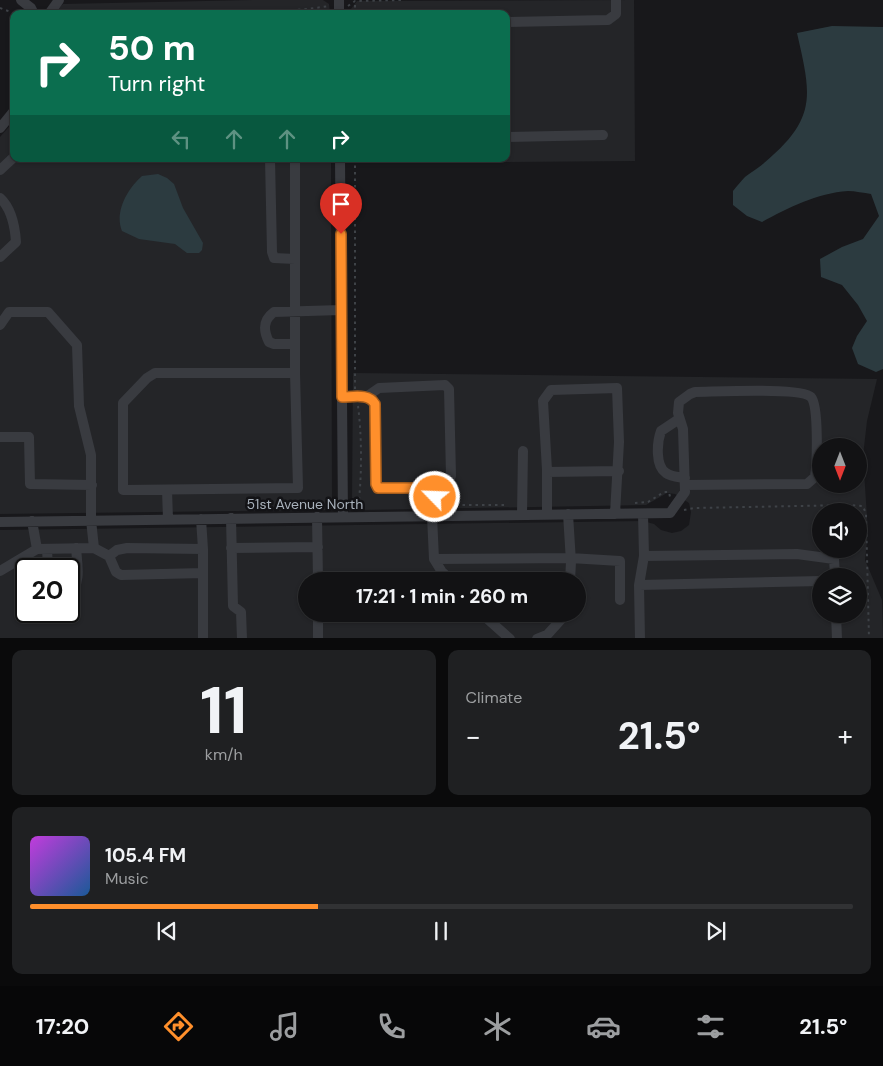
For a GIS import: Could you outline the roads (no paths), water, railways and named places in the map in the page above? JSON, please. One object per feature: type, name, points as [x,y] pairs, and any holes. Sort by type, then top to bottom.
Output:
[{"type":"street","points":[[21,0],[32,10]]},
{"type":"street","points":[[510,22],[608,20],[616,14],[616,0]]},
{"type":"street","points":[[0,128],[10,116]]},
{"type":"street","points":[[510,137],[603,135]]},
{"type":"street","points":[[0,170],[10,161]]},
{"type":"street","points":[[270,162],[272,252],[274,258],[295,259]]},
{"type":"street","points":[[294,162],[295,372],[298,488],[123,490],[123,403],[147,378],[155,373],[295,372]]},
{"type":"street","points":[[340,162],[343,517]]},
{"type":"street","points":[[0,198],[15,224],[16,242],[0,257]]},
{"type":"street","points":[[295,344],[274,344],[269,342],[266,336],[265,322],[268,316],[274,312],[341,310]]},
{"type":"street","points":[[0,325],[9,312],[48,312],[77,345],[79,406],[91,455],[91,520],[94,548]]},
{"type":"street","points":[[342,397],[361,397],[373,400],[375,404],[376,484],[378,488],[432,488],[441,485],[451,476],[449,389],[445,385],[379,388],[361,397]]},
{"type":"street","points":[[547,515],[547,472],[543,402],[551,390],[617,388],[618,471],[615,514]]},
{"type":"street","points":[[679,419],[661,431],[658,460],[664,473],[685,482],[807,484],[815,477],[817,465],[815,412],[811,397],[802,393],[696,392],[690,394],[679,402],[679,419],[683,429],[685,482]]},
{"type":"street","points":[[0,437],[29,437],[30,484],[92,485]]},
{"type":"street","points":[[522,515],[523,451]]},
{"type":"street","points":[[547,472],[618,471]]},
{"type":"street","name":"51st Avenue North","points":[[0,522],[670,513],[685,492],[685,482]]},
{"type":"street","points":[[432,488],[435,497],[432,516],[434,559],[442,572]]},
{"type":"street","points":[[167,490],[168,519]]},
{"type":"street","points":[[568,514],[570,572]]},
{"type":"street","points":[[640,638],[639,585],[644,556],[643,514]]},
{"type":"street","points":[[317,517],[318,572]]},
{"type":"street","points":[[201,518],[203,638]]},
{"type":"street","points":[[231,518],[233,606],[241,612],[242,638]]},
{"type":"street","points":[[32,521],[45,558]]},
{"type":"street","points":[[76,548],[76,558]]},
{"type":"street","points":[[22,558],[42,549],[94,548],[109,556],[116,572],[121,575],[203,572]]},
{"type":"street","points":[[109,556],[117,550],[127,548],[203,549]]},
{"type":"street","points":[[231,548],[318,548]]},
{"type":"street","points":[[644,556],[797,554],[834,559],[835,568]]},
{"type":"street","points":[[434,559],[570,558],[620,561],[620,600]]},
{"type":"street","points":[[0,570],[15,562]]},
{"type":"street","points":[[639,585],[812,581]]},
{"type":"street","points":[[318,622],[318,638]]},
{"type":"street","points":[[491,622],[510,638]]},
{"type":"street","points":[[537,638],[547,635],[559,622]]},
{"type":"street","points":[[836,623],[836,638]]}]
